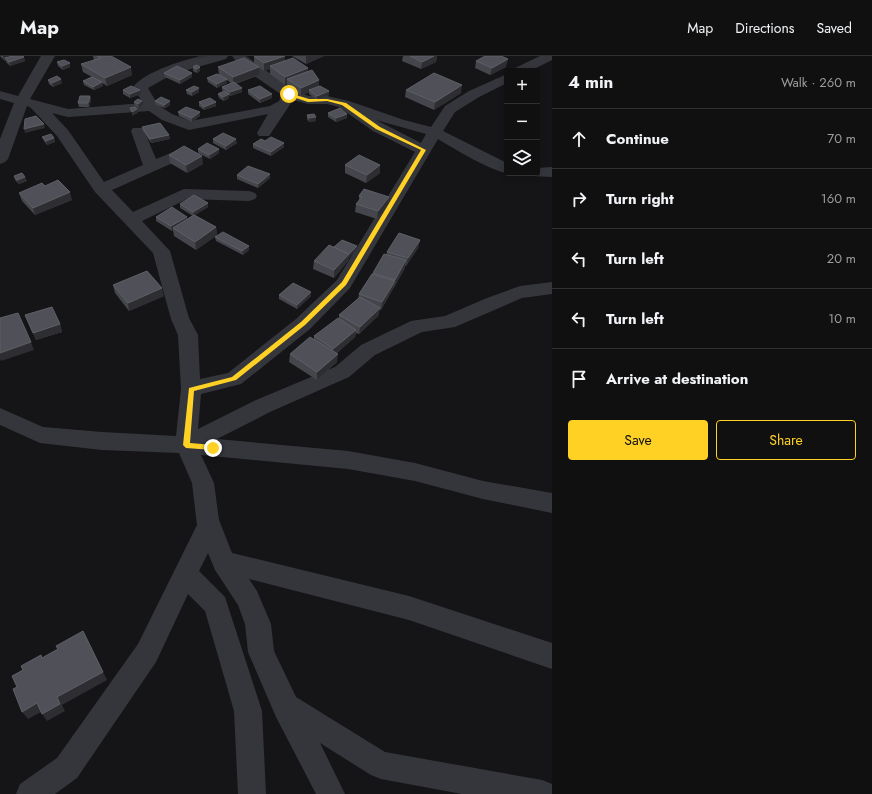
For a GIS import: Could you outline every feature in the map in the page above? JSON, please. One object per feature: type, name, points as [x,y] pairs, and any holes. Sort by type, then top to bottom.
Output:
[{"type":"street","points":[[0,159],[22,101],[48,56]]},
{"type":"street","points":[[221,56],[172,69],[153,77],[140,87],[146,94],[152,107],[167,117],[189,126],[274,109],[287,99]]},
{"type":"street","points":[[239,56],[245,63],[287,99],[327,100],[344,104],[399,123],[434,132],[504,167]]},
{"type":"street","points":[[526,68],[550,56]]},
{"type":"street","points":[[160,60],[172,69]]},
{"type":"street","points":[[191,389],[234,378],[303,324],[344,284],[423,150],[450,109],[474,94],[504,79]]},
{"type":"street","points":[[0,95],[68,113],[152,107]]},
{"type":"street","points":[[264,133],[271,120],[287,99]]},
{"type":"street","points":[[0,120],[22,101]]},
{"type":"street","points":[[344,104],[378,128],[423,150]]},
{"type":"street","points":[[37,106],[63,133],[101,188],[160,251],[180,319],[186,328],[188,335],[191,389],[186,445],[203,483],[209,525],[223,562],[248,599],[258,624],[261,652],[286,707],[331,794]]},
{"type":"street","points":[[138,131],[152,168]]},
{"type":"street","points":[[101,188],[152,168],[181,154]]},
{"type":"street","points":[[540,173],[552,172]]},
{"type":"street","points":[[130,220],[184,194],[249,196]]},
{"type":"street","points":[[186,445],[263,406],[342,372],[368,350],[418,326],[448,322],[520,292],[552,288]]},
{"type":"street","points":[[0,416],[40,435],[102,441],[186,445],[348,460],[415,472],[483,490],[552,503]]},
{"type":"street","points":[[30,794],[67,768],[147,653],[209,525]]},
{"type":"street","points":[[223,562],[409,608],[552,656]]},
{"type":"street","points":[[185,574],[216,605],[248,711],[252,794]]},
{"type":"street","points":[[286,707],[382,765],[542,794]]},
{"type":"building","points":[[13,56],[24,57],[9,62],[5,58]]},
{"type":"building","points":[[97,56],[111,56],[131,67],[105,78],[81,64],[101,58]]},
{"type":"building","points":[[254,56],[285,56],[264,63]]},
{"type":"building","points":[[410,56],[434,56],[422,62]]},
{"type":"building","points":[[485,56],[501,56],[508,59],[492,68],[476,61]]},
{"type":"building","points":[[244,58],[259,67],[233,77],[218,67]]},
{"type":"building","points":[[293,58],[308,68],[285,77],[270,66]]},
{"type":"building","points":[[64,60],[70,63],[62,66],[57,62]]},
{"type":"building","points":[[196,65],[200,67],[197,69],[193,67]]},
{"type":"building","points":[[177,66],[192,73],[180,80],[164,73]]},
{"type":"building","points":[[312,70],[319,80],[301,88],[287,79]]},
{"type":"building","points":[[434,73],[462,85],[435,102],[406,90]]},
{"type":"building","points":[[217,74],[227,79],[217,84],[207,78]]},
{"type":"building","points":[[57,76],[61,79],[52,83],[48,80]]},
{"type":"building","points":[[92,77],[102,82],[93,87],[83,81]]},
{"type":"building","points":[[234,82],[242,88],[230,92],[222,87]]},
{"type":"building","points":[[131,86],[140,90],[130,94],[123,90]]},
{"type":"building","points":[[194,86],[199,88],[192,92],[186,90]]},
{"type":"building","points":[[260,86],[272,94],[260,99],[248,90]]},
{"type":"building","points":[[320,86],[329,91],[317,96],[309,90]]},
{"type":"building","points":[[224,91],[229,94],[223,97],[218,94]]},
{"type":"building","points":[[80,96],[90,96],[88,103],[78,103]]},
{"type":"building","points":[[161,97],[170,101],[164,105],[155,101]]},
{"type":"building","points":[[210,98],[216,102],[204,107],[199,102]]},
{"type":"building","points":[[138,99],[142,101],[138,104],[134,102]]},
{"type":"building","points":[[135,107],[137,109],[132,112],[130,108]]},
{"type":"building","points":[[186,107],[200,112],[192,118],[178,112]]},
{"type":"building","points":[[340,108],[347,114],[336,118],[328,113]]},
{"type":"building","points":[[314,114],[316,117],[309,118],[307,115]]},
{"type":"building","points":[[36,116],[44,124],[24,129],[25,119]]},
{"type":"building","points":[[160,123],[169,135],[150,139],[142,127]]},
{"type":"building","points":[[223,133],[236,139],[226,146],[213,139]]},
{"type":"building","points":[[51,134],[54,138],[46,141],[42,137]]},
{"type":"building","points":[[271,137],[284,143],[271,152],[253,144],[261,139],[265,141]]},
{"type":"building","points":[[207,143],[219,149],[209,155],[198,149]]},
{"type":"building","points":[[184,146],[202,156],[186,165],[169,155]]},
{"type":"building","points":[[359,155],[380,165],[367,175],[345,165]]},
{"type":"building","points":[[248,166],[270,174],[258,184],[237,175]]},
{"type":"building","points":[[22,173],[25,177],[17,180],[14,176]]},
{"type":"building","points":[[58,180],[70,192],[33,208],[19,193],[42,183],[45,186]]},
{"type":"building","points":[[364,189],[389,197],[378,211],[356,204],[362,197],[359,196]]},
{"type":"building","points":[[194,195],[208,203],[193,212],[180,204]]},
{"type":"building","points":[[172,207],[187,217],[171,226],[156,217]]},
{"type":"building","points":[[194,215],[216,227],[195,242],[173,228]]},
{"type":"building","points":[[223,232],[249,246],[242,251],[215,237]]},
{"type":"building","points":[[399,233],[420,240],[408,258],[387,252]]},
{"type":"building","points":[[342,240],[357,246],[349,254],[334,247]]},
{"type":"building","points":[[329,245],[349,254],[334,270],[314,261]]},
{"type":"building","points":[[384,254],[406,260],[395,280],[373,273]]},
{"type":"building","points":[[147,271],[162,288],[128,303],[113,285]]},
{"type":"building","points":[[372,274],[395,281],[382,302],[359,294]]},
{"type":"building","points":[[293,283],[311,292],[297,305],[279,295]]},
{"type":"building","points":[[360,297],[380,308],[360,327],[339,315]]},
{"type":"building","points":[[52,307],[60,324],[33,333],[25,315]]},
{"type":"building","points":[[18,313],[31,342],[0,353],[0,318]]},
{"type":"building","points":[[338,318],[356,330],[333,349],[314,336]]},
{"type":"building","points":[[310,337],[338,354],[317,372],[290,354]]},
{"type":"building","points":[[83,631],[103,672],[57,697],[60,704],[42,714],[37,703],[22,712],[13,689],[17,687],[12,676],[23,670],[21,666],[41,655],[42,658],[58,649],[56,646]]},
{"type":"route","points":[[213,448],[186,445],[191,389],[234,378],[303,324],[344,284],[423,150],[378,128],[344,104],[327,100],[308,100],[289,94]]}]
